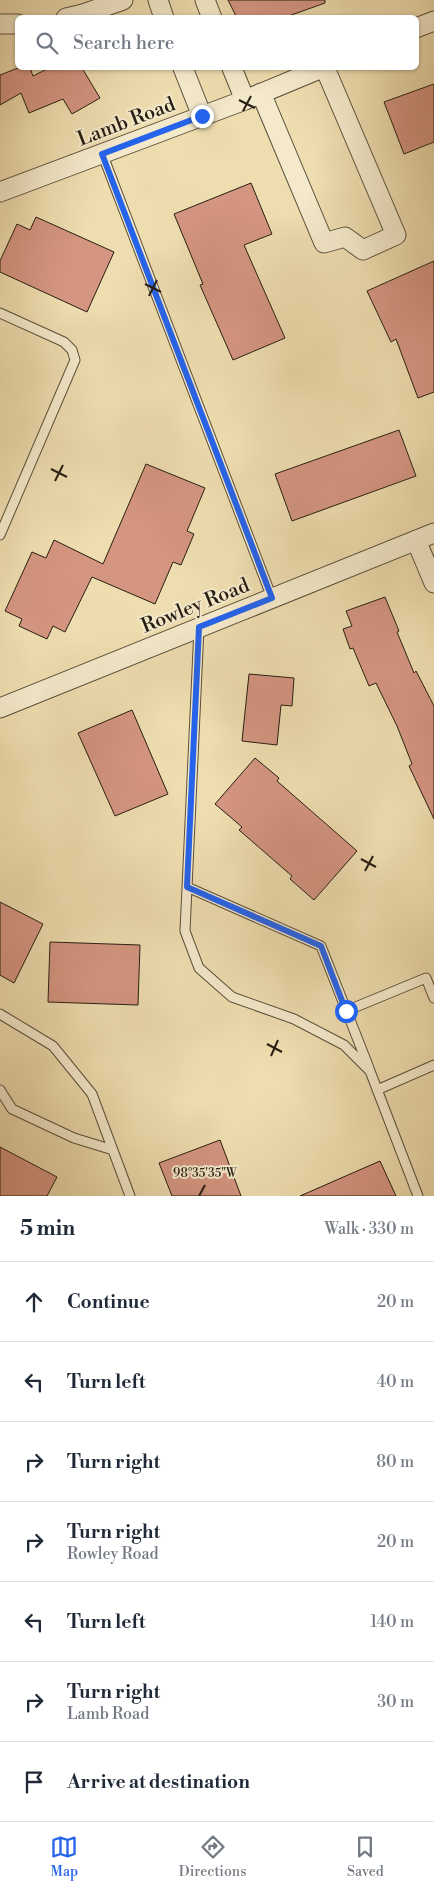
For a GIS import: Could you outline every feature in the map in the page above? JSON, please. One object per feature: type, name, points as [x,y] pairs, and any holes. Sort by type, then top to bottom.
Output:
[{"type":"street","points":[[79,15],[123,0]]},
{"type":"street","points":[[158,0],[163,15]]},
{"type":"street","points":[[205,0],[211,15]]},
{"type":"street","points":[[419,27],[434,21]]},
{"type":"street","points":[[0,24],[15,24]]},
{"type":"street","points":[[184,70],[202,116]]},
{"type":"street","points":[[234,70],[253,96],[324,243],[345,237],[362,250],[396,235],[325,70]]},
{"type":"street","name":"Lamb Road","points":[[0,192],[319,70]]},
{"type":"street","name":"Rowley Road","points":[[0,708],[434,533]]},
{"type":"street","points":[[416,540],[434,583]]},
{"type":"lane","points":[[102,154],[272,598]]},
{"type":"lane","points":[[0,313],[64,342],[72,350],[75,360],[0,535]]},
{"type":"lane","points":[[199,627],[185,931],[199,968],[232,997],[294,1019],[344,1045],[370,1071]]},
{"type":"lane","points":[[187,887],[321,946],[418,1196]]},
{"type":"lane","points":[[346,1011],[426,978],[434,998]]},
{"type":"lane","points":[[0,1014],[53,1046],[92,1094],[130,1196]]},
{"type":"lane","points":[[377,1090],[434,1065]]},
{"type":"lane","points":[[0,1090],[12,1110],[74,1138],[113,1150]]},
{"type":"building","points":[[228,0],[325,0],[325,3],[291,15],[236,15]]},
{"type":"building","points":[[15,69],[31,70],[33,76],[45,70],[83,70],[100,98],[72,114],[63,99],[29,113],[21,93],[0,105],[0,75]]},
{"type":"building","points":[[434,84],[434,142],[404,154],[384,102]]},
{"type":"building","points":[[251,183],[272,234],[244,245],[285,338],[233,360],[200,285],[203,284],[174,214]]},
{"type":"building","points":[[36,217],[114,252],[87,312],[0,272],[0,261],[17,224],[30,230]]},
{"type":"building","points":[[434,261],[434,392],[418,398],[396,339],[391,342],[367,291]]},
{"type":"building","points":[[399,430],[416,476],[292,521],[275,474]]},
{"type":"building","points":[[146,464],[205,488],[187,531],[194,534],[181,565],[173,562],[155,604],[92,577],[65,632],[53,626],[47,639],[19,626],[22,619],[5,611],[32,552],[46,558],[54,540],[103,564]]},
{"type":"building","points":[[385,597],[414,673],[416,671],[434,706],[434,819],[409,766],[412,764],[397,726],[376,683],[369,686],[353,648],[350,649],[343,629],[352,626],[346,611]]},
{"type":"building","points":[[249,674],[294,678],[292,706],[281,705],[277,745],[242,741]]},
{"type":"building","points":[[132,710],[168,794],[115,816],[78,733]]},
{"type":"building","points":[[255,758],[279,778],[277,781],[357,851],[314,900],[290,879],[292,876],[239,830],[242,827],[215,804]]},
{"type":"building","points":[[0,902],[43,924],[14,983],[0,975]]},
{"type":"building","points":[[50,942],[140,945],[138,1005],[48,1002]]},
{"type":"building","points":[[220,1140],[241,1196],[172,1196],[159,1163]]},
{"type":"building","points":[[0,1147],[57,1177],[47,1196],[0,1196]]},
{"type":"building","points":[[380,1161],[396,1196],[300,1196]]},
{"type":"route","points":[[202,116],[102,154],[272,598],[199,627],[187,887],[217,902],[321,946],[346,1011]]}]
